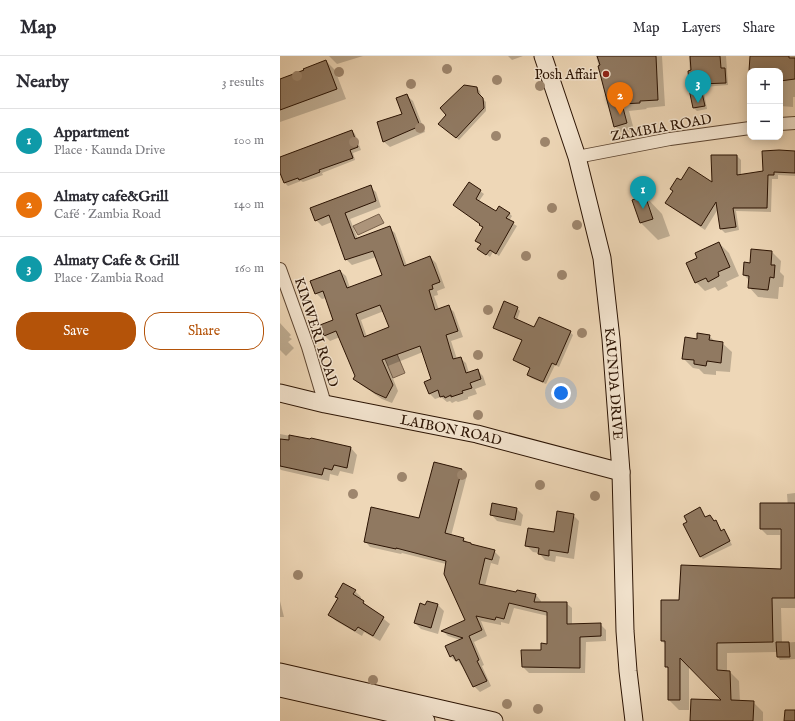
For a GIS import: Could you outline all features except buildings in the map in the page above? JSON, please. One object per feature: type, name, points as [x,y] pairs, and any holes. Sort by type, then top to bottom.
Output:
[{"type":"street","name":"KAUNDA DRIVE","points":[[543,56],[577,157],[602,258],[611,339],[621,472],[626,638],[634,721]]},
{"type":"street","points":[[783,124],[795,123]]},
{"type":"street","name":"ZAMBIA ROAD","points":[[577,157],[670,139],[747,128]]},
{"type":"street","name":"KIMWERI ROAD","points":[[280,269],[308,347],[325,404]]},
{"type":"street","name":"LAIBON ROAD","points":[[280,393],[325,404],[477,434],[621,472]]},
{"type":"street","points":[[280,672],[494,721]]},
{"type":"street","points":[[280,688],[426,721]]},
{"type":"shaded area","points":[[379,214],[384,223],[358,235],[353,226]]},
{"type":"shaded area","points":[[397,354],[405,373],[393,378],[385,359]]},
{"type":"place","name":"Posh Affair","points":[[606,74]]},
{"type":"place","name":"Almaty Cafe & Grill","points":[[698,103]]},
{"type":"place","name":"Almaty cafe&Grill","points":[[620,115]]},
{"type":"place","name":"Appartment","points":[[643,209]]}]
